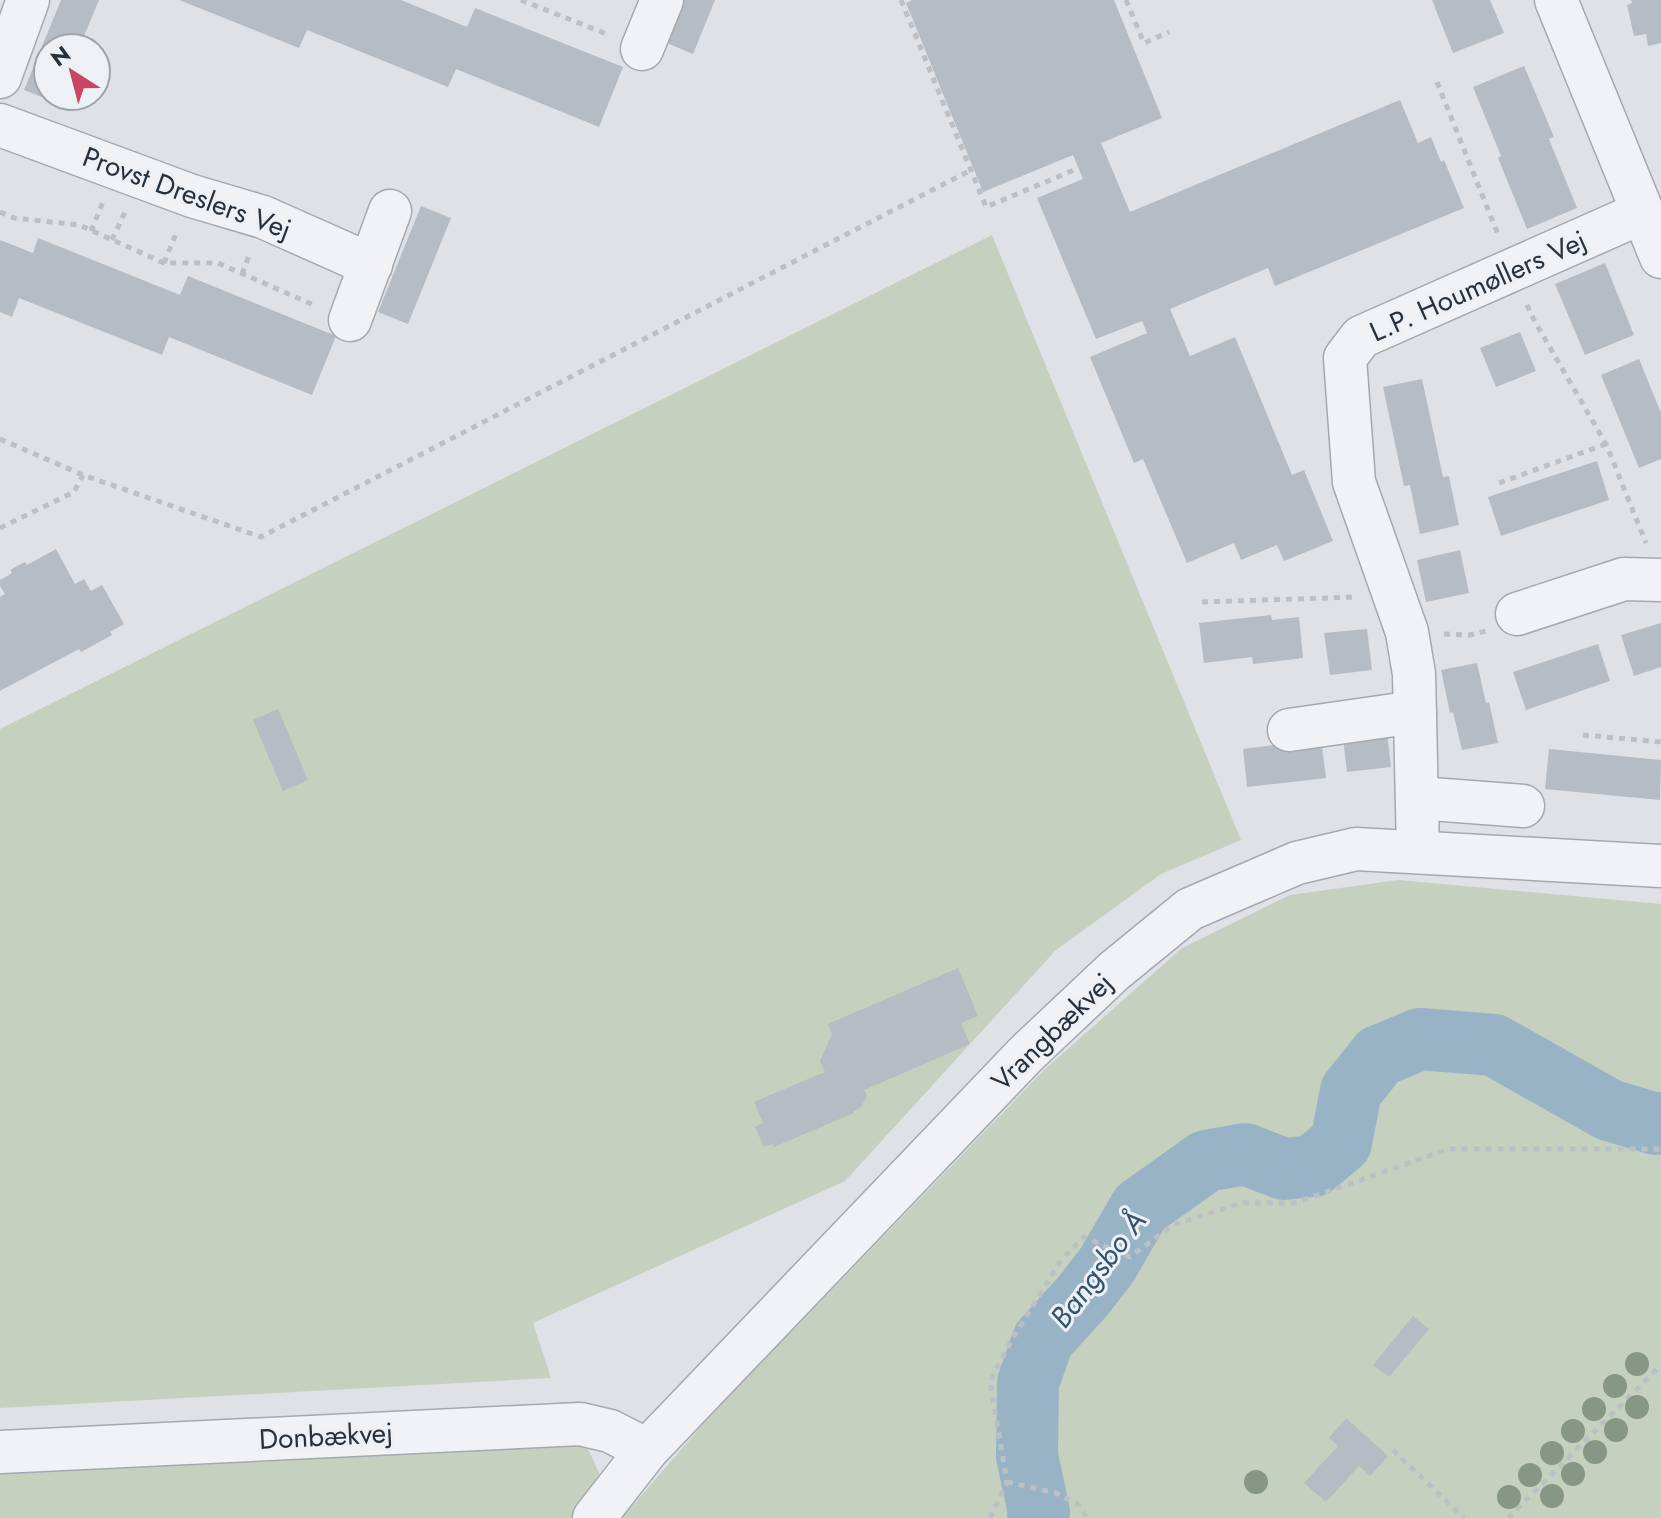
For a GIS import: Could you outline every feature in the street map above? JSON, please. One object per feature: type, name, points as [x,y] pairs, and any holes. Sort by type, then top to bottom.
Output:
[{"type":"street","points":[[0,77],[28,0]]},
{"type":"street","points":[[642,49],[662,0]]},
{"type":"street","points":[[1556,0],[1661,257]]},
{"type":"street","name":"Provst Dreslers Vej","points":[[0,125],[192,196],[263,217],[371,265]]},
{"type":"street","points":[[350,320],[390,211]]},
{"type":"street","name":"L.P. Houmøllers Vej","points":[[1418,851],[1414,674],[1400,614],[1354,482],[1345,358],[1361,337],[1643,212]]},
{"type":"street","points":[[1517,614],[1624,579],[1661,580]]},
{"type":"street","points":[[1289,730],[1415,712]]},
{"type":"street","points":[[1418,798],[1523,806]]},
{"type":"street","name":"Vrangbækvej","points":[[594,1518],[647,1450],[1026,1054],[1114,971],[1190,909],[1297,863],[1356,849],[1661,866]]},
{"type":"street","name":"Donbækvej","points":[[0,1452],[580,1424],[610,1431],[647,1450]]},
{"type":"path","points":[[521,0],[642,49]]},
{"type":"path","points":[[901,0],[986,207],[1074,170]]},
{"type":"path","points":[[1126,0],[1144,43],[1169,32]]},
{"type":"path","points":[[1437,82],[1534,320],[1606,444],[1661,580]]},
{"type":"path","points":[[0,439],[83,475],[261,537],[971,170]]},
{"type":"path","points":[[0,212],[14,218],[79,225],[164,263],[218,263],[350,320]]},
{"type":"path","points":[[1499,483],[1606,444]]},
{"type":"path","points":[[0,528],[74,492],[83,475]]},
{"type":"path","points":[[1202,602],[1400,614],[1470,635],[1507,626],[1517,614]]},
{"type":"path","points":[[1583,735],[1661,742]]},
{"type":"path","points":[[990,1518],[1007,1482],[990,1382],[1011,1341],[1062,1259],[1084,1237],[1130,1257],[1173,1225],[1242,1203],[1295,1203],[1449,1149],[1661,1149]]},
{"type":"path","points":[[1508,1518],[1661,1365]]},
{"type":"path","points":[[1393,1450],[1464,1518]]},
{"type":"path","points":[[1007,1482],[1056,1493],[1078,1504],[1087,1518]]},
{"type":"green space","points":[[992,235],[1241,840],[1161,874],[1056,950],[845,1181],[533,1323],[551,1378],[0,1408],[0,729]]},
{"type":"green space","points":[[1398,880],[1661,904],[1661,1518],[622,1518],[710,1416],[1043,1071],[1182,948],[1290,895]]},
{"type":"green space","points":[[569,1438],[588,1449],[600,1475],[593,1497],[576,1518],[0,1518],[0,1469]]},
{"type":"building","points":[[61,0],[99,0],[86,32],[48,32]]},
{"type":"building","points":[[179,0],[401,0],[467,27],[475,8],[623,67],[599,127],[456,69],[448,87],[307,30],[299,48]]},
{"type":"building","points":[[679,0],[715,0],[693,54],[662,41]]},
{"type":"building","points":[[912,0],[1114,0],[1162,118],[1101,143],[1130,212],[1400,100],[1418,143],[1431,137],[1464,208],[1275,286],[1268,268],[1170,309],[1190,356],[1235,337],[1292,475],[1304,470],[1333,541],[1284,561],[1277,545],[1241,560],[1234,543],[1187,563],[1143,459],[1134,463],[1090,357],[1147,333],[1142,321],[1096,339],[1037,198],[1083,179],[1073,155],[983,192],[906,3]]},
{"type":"building","points":[[1432,0],[1490,0],[1504,33],[1453,53]]},
{"type":"building","points":[[1631,0],[1661,0],[1661,43],[1648,46],[1646,34],[1634,36],[1627,5],[1632,3]]},
{"type":"building","points":[[1524,66],[1554,137],[1549,139],[1577,208],[1527,229],[1473,87]]},
{"type":"building","points":[[32,71],[32,93],[24,90]]},
{"type":"building","points":[[421,206],[451,218],[408,324],[378,312]]},
{"type":"building","points":[[38,238],[180,295],[188,276],[336,336],[312,395],[169,337],[162,355],[19,298],[12,317],[0,312],[0,240],[33,253]]},
{"type":"building","points":[[1605,263],[1634,335],[1585,355],[1555,284]]},
{"type":"building","points":[[1520,332],[1536,371],[1496,387],[1480,348]]},
{"type":"building","points":[[1639,359],[1661,413],[1661,459],[1639,468],[1601,375]]},
{"type":"building","points":[[1422,379],[1443,477],[1449,476],[1459,525],[1420,534],[1410,485],[1404,486],[1383,387]]},
{"type":"building","points":[[1597,461],[1609,500],[1501,536],[1488,497]]},
{"type":"building","points":[[56,549],[75,584],[84,579],[91,591],[102,585],[124,624],[110,632],[112,635],[81,652],[79,649],[0,691],[0,597],[5,594],[0,580],[12,573],[10,570],[25,562],[27,565]]},
{"type":"building","points":[[1460,550],[1469,593],[1426,602],[1417,560]]},
{"type":"building","points":[[1271,615],[1272,620],[1299,617],[1303,658],[1253,664],[1252,657],[1204,663],[1199,623]]},
{"type":"building","points":[[1661,623],[1661,667],[1634,676],[1621,635]]},
{"type":"building","points":[[1367,629],[1372,670],[1330,675],[1324,633]]},
{"type":"building","points":[[1598,644],[1610,681],[1526,710],[1513,672]]},
{"type":"building","points":[[1477,663],[1498,743],[1462,750],[1441,670]]},
{"type":"building","points":[[278,709],[308,780],[283,791],[253,720]]},
{"type":"building","points":[[1386,724],[1391,767],[1347,772],[1342,730]]},
{"type":"building","points":[[1321,739],[1326,778],[1247,787],[1243,749]]},
{"type":"building","points":[[1549,749],[1661,760],[1660,800],[1545,789]]},
{"type":"building","points":[[958,968],[978,1016],[961,1023],[970,1044],[864,1090],[867,1096],[854,1113],[774,1147],[772,1144],[764,1147],[755,1127],[763,1123],[754,1102],[825,1072],[820,1061],[832,1034],[828,1024]]},
{"type":"building","points":[[1413,1316],[1429,1329],[1389,1377],[1373,1365]]},
{"type":"building","points":[[1346,1418],[1388,1456],[1370,1476],[1359,1466],[1326,1502],[1304,1483],[1338,1446],[1329,1438]]},
{"type":"waterway","name":"Bangsbo Å","points":[[1038,1518],[1027,1456],[1028,1383],[1043,1340],[1107,1265],[1140,1208],[1206,1161],[1245,1154],[1284,1169],[1313,1166],[1341,1143],[1351,1091],[1379,1056],[1420,1039],[1494,1045],[1609,1110],[1661,1123]]}]
